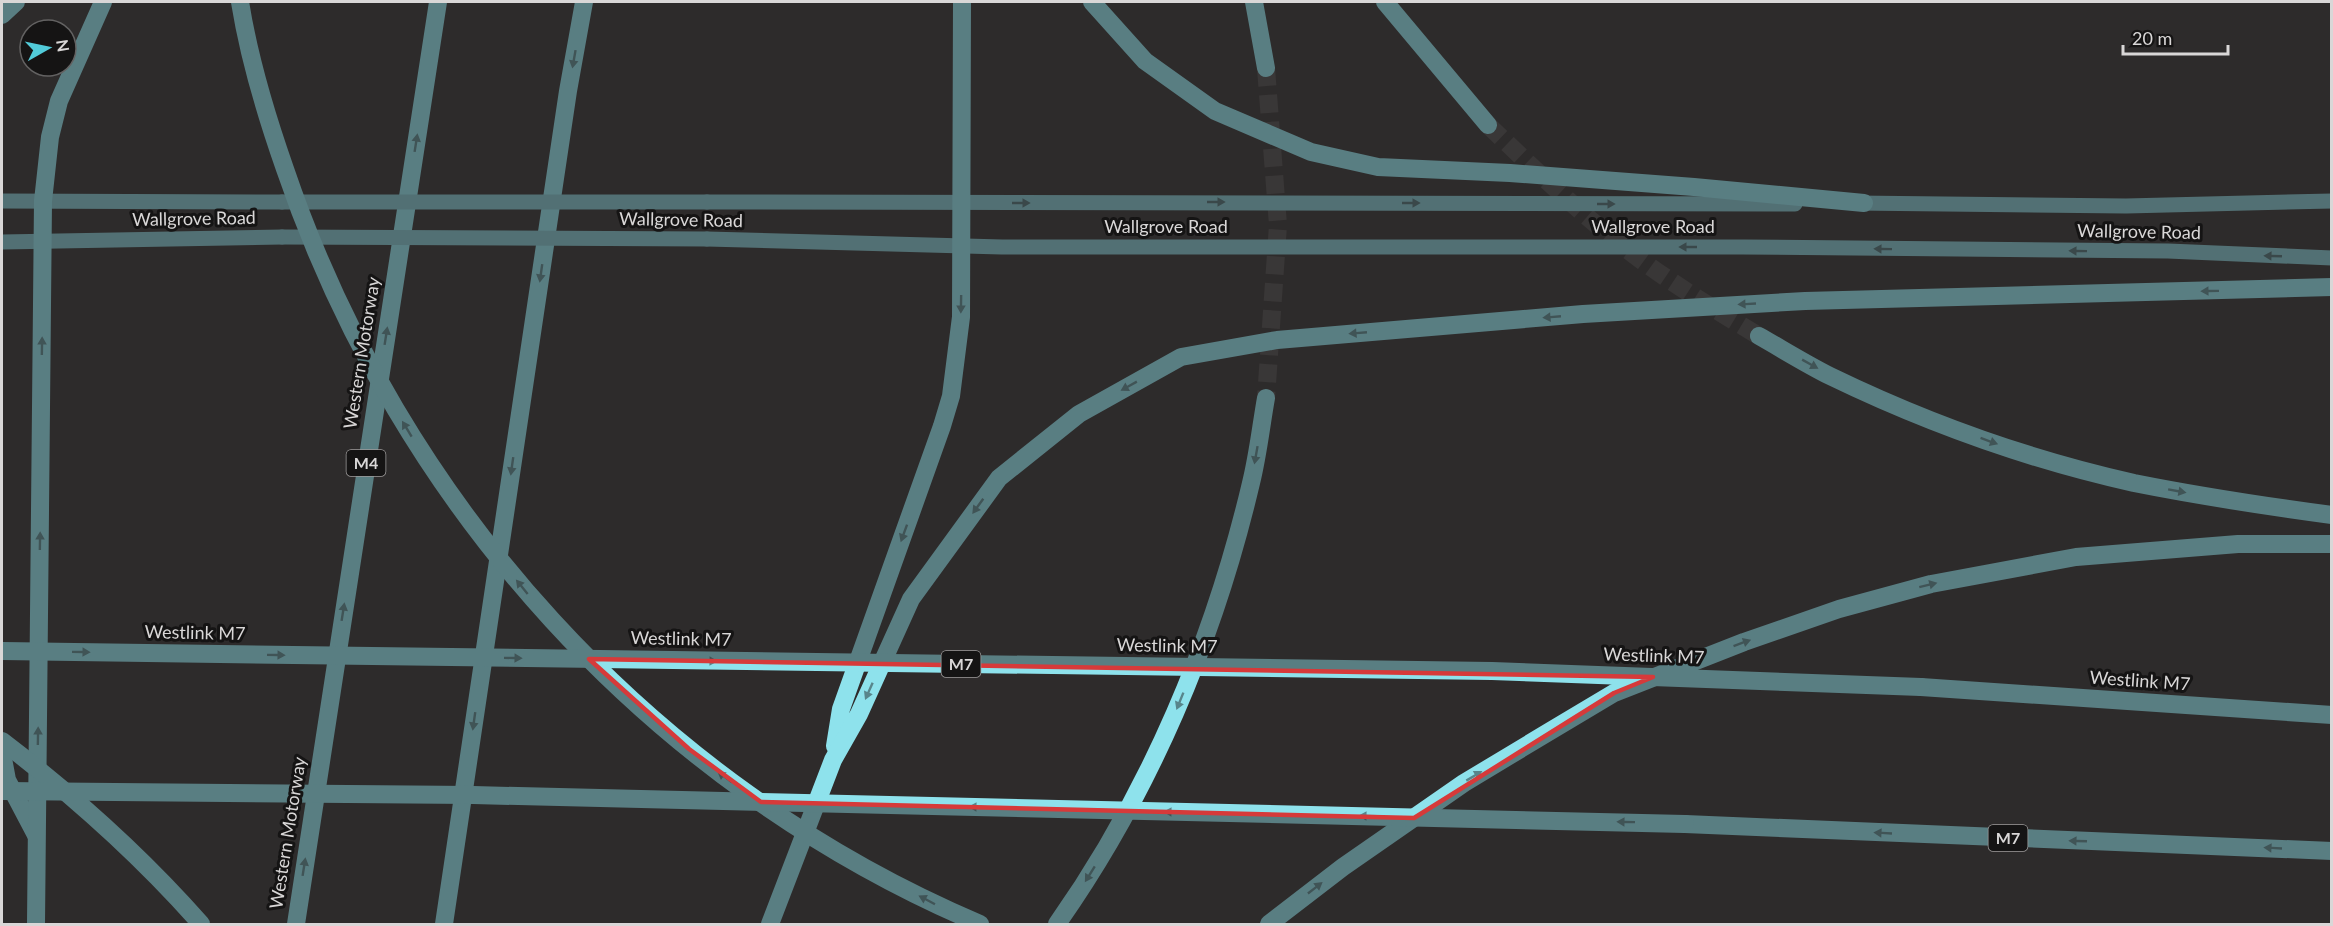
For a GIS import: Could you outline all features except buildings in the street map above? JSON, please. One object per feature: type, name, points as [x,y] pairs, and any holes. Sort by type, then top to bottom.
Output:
[{"type":"highway","points":[[2,15],[16,2]]},
{"type":"highway","points":[[36,924],[43,201],[50,137],[60,102],[103,2]]},
{"type":"highway","points":[[240,2],[271,129],[313,248],[383,388],[446,491],[477,531],[528,594],[579,650],[636,705],[689,749],[741,789],[801,830],[926,899],[980,924]]},
{"type":"highway","name":"Western Motorway","points":[[296,924],[438,2]]},
{"type":"highway","points":[[444,924],[568,91],[584,2]]},
{"type":"highway","points":[[833,760],[841,708],[951,396],[961,316],[962,2]]},
{"type":"highway","points":[[1092,2],[1145,61],[1215,111],[1311,152],[1378,167],[1522,174],[1864,203]]},
{"type":"highway","points":[[1254,2],[1266,68]]},
{"type":"highway","points":[[1385,2],[1488,125]]},
{"type":"highway","points":[[770,924],[833,760],[859,714],[911,599],[999,478],[1079,414],[1180,357],[1277,340],[1595,313],[1805,301],[2331,287]]},
{"type":"highway","points":[[1759,336],[1829,375],[1924,417],[2013,450],[2133,482],[2245,503],[2331,515]]},
{"type":"highway","points":[[1057,924],[1102,855],[1152,764],[1181,699],[1208,630],[1251,482],[1266,398]]},
{"type":"highway","points":[[1269,924],[1343,867],[1464,783],[1552,729],[1614,693],[1744,642],[1839,609],[1931,584],[2076,557],[2238,544],[2331,544]]},
{"type":"highway","name":"Westlink M7","points":[[2,651],[1492,671],[1921,687],[2331,715]]},
{"type":"highway","points":[[2,741],[50,778],[108,828],[174,893],[201,924]]},
{"type":"highway","points":[[2,753],[7,780],[37,837]]},
{"type":"highway","name":"M7","points":[[2,791],[473,795],[1685,824],[2331,851]]},
{"type":"main road","name":"Wallgrove Road","points":[[2,201],[1864,203],[2126,206],[2331,201]]},
{"type":"main road","name":"Wallgrove Road","points":[[2,242],[282,237],[707,239],[962,246],[1743,247],[2168,251],[2331,258]]},
{"type":"highlighted area","points":[[589,659],[1653,677],[1614,693],[1414,818],[761,802],[689,749]]},
{"type":"tunnel","points":[[1266,68],[1278,225],[1266,398]]},
{"type":"tunnel","points":[[1488,125],[1566,198],[1631,253],[1759,336]]}]
